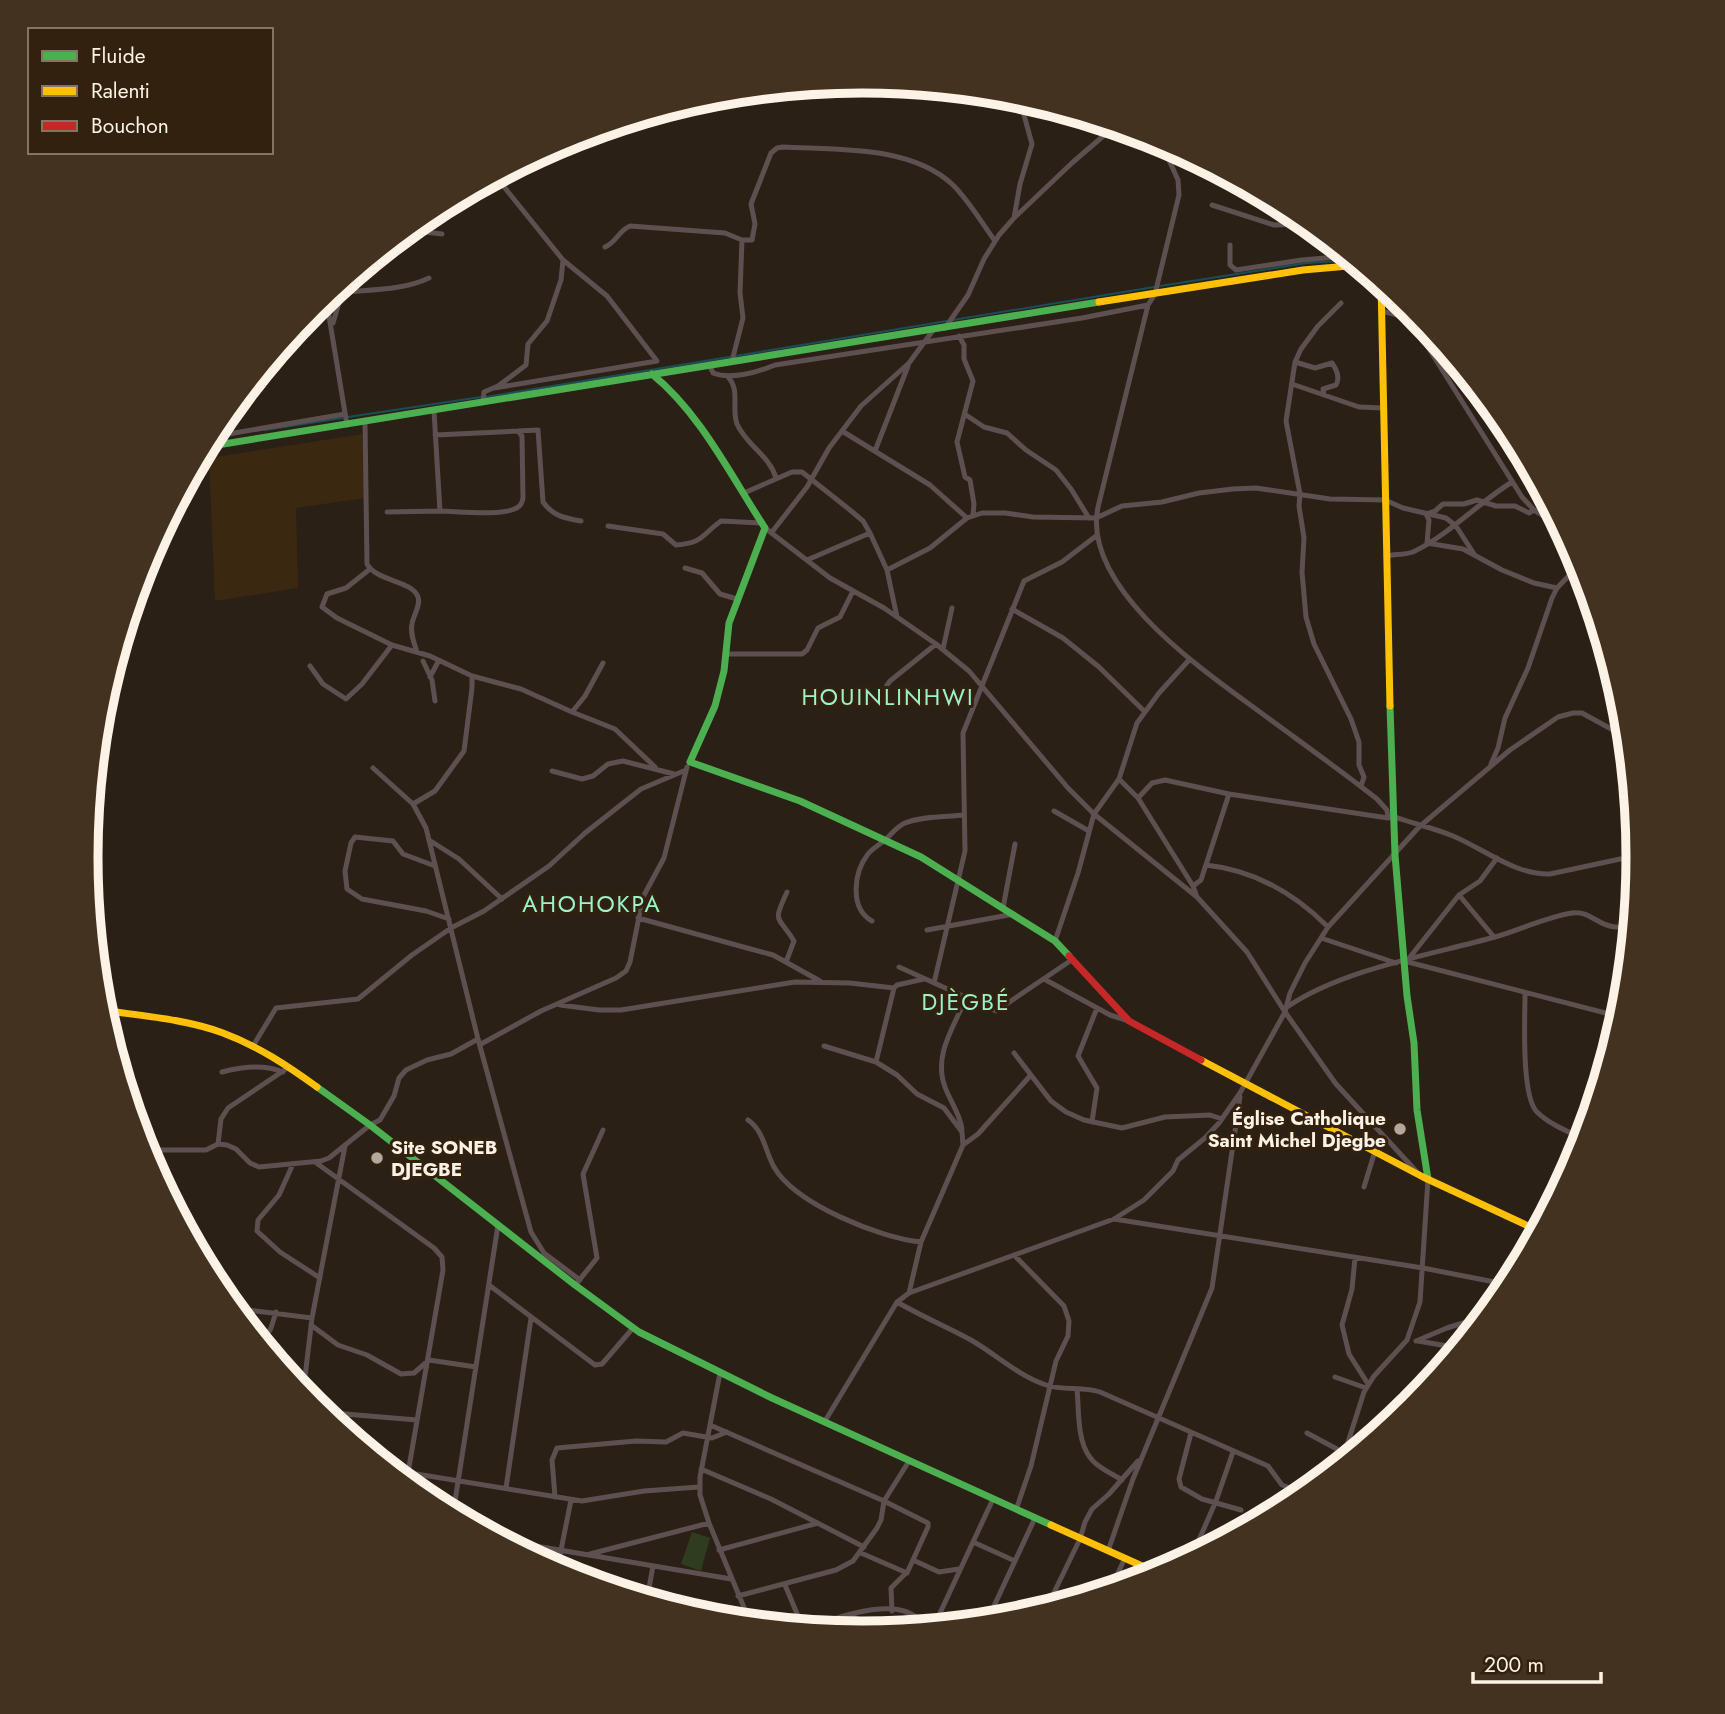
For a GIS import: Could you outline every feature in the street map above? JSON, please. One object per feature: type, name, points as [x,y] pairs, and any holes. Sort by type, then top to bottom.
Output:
[{"type":"street","points":[[1014,218],[1020,184],[1032,144],[1023,110]]},
{"type":"street","points":[[945,328],[968,295],[995,241],[1014,218],[1107,133]]},
{"type":"street","points":[[605,247],[613,244],[624,228],[639,225],[725,233],[742,240],[752,240],[755,223],[751,204],[771,153],[777,148],[880,154],[929,169],[942,176],[965,198],[995,241]]},
{"type":"street","points":[[1168,157],[1178,180],[1179,195],[1155,294],[1148,305],[1096,518],[1096,536],[1115,579],[1128,597],[1189,660],[1361,786],[1385,807],[1391,818]]},
{"type":"street","points":[[483,403],[484,392],[494,388],[657,361],[607,296],[563,260],[501,184]]},
{"type":"street","points":[[1212,205],[1275,225],[1291,225]]},
{"type":"street","points":[[424,232],[442,234]]},
{"type":"street","points":[[732,358],[743,318],[740,293],[742,240]]},
{"type":"street","points":[[1230,245],[1230,265],[1236,270],[1303,264],[1345,265]]},
{"type":"street","points":[[219,445],[483,403],[732,358],[934,330],[1155,294],[1337,258]]},
{"type":"street","points":[[494,388],[526,365],[528,344],[547,321],[561,280],[563,260]]},
{"type":"street","points":[[349,291],[402,286],[429,278]]},
{"type":"street","points":[[1350,1445],[1367,1386],[1407,1340],[1422,1295],[1429,1179],[1417,1110],[1414,1043],[1402,961],[1391,818],[1381,296]]},
{"type":"street","points":[[332,327],[340,300]]},
{"type":"street","points":[[1341,303],[1318,326],[1295,362],[1286,430],[1300,494],[1304,538],[1304,604],[1310,634],[1351,719],[1359,742],[1359,765],[1364,777],[1361,786]]},
{"type":"street","points":[[709,364],[713,373],[727,376],[788,363],[1148,305]]},
{"type":"street","points":[[329,311],[347,425]]},
{"type":"street","points":[[1380,311],[1402,316]]},
{"type":"street","points":[[156,1150],[209,1150],[218,1144],[232,1146],[250,1163],[260,1167],[315,1163],[329,1158],[377,1122],[394,1096],[399,1078],[406,1070],[422,1062],[451,1054],[626,971],[649,882],[664,858],[686,770],[708,724],[716,700],[724,673],[729,624],[766,528],[810,481],[828,448],[866,401],[909,363],[934,330]]},
{"type":"street","points":[[959,336],[964,345],[964,359],[973,381],[957,442],[965,477],[970,480],[974,504],[970,517]]},
{"type":"street","points":[[1424,339],[1513,482],[1534,510],[1548,518]]},
{"type":"street","points":[[1295,362],[1315,368],[1332,363],[1338,381],[1336,385],[1323,389],[1324,395]]},
{"type":"street","points":[[875,451],[909,363]]},
{"type":"street","points":[[652,374],[668,387],[682,404],[766,528],[830,578],[897,617],[943,649],[982,685],[1050,768],[1094,814],[1197,897],[1247,952],[1336,1084],[1418,1174]]},
{"type":"street","points":[[727,376],[734,386],[738,427],[759,454],[768,461],[776,478]]},
{"type":"street","points":[[1292,384],[1359,407],[1383,408]]},
{"type":"street","points":[[434,411],[439,511]]},
{"type":"street","points":[[225,435],[345,414]]},
{"type":"street","points":[[966,415],[984,427],[1007,433],[1026,450],[1056,470],[1088,518]]},
{"type":"street","points":[[365,422],[367,558],[370,569],[416,593],[419,602],[411,629],[417,652]]},
{"type":"street","points":[[435,435],[538,430],[543,502],[558,516],[581,521]]},
{"type":"street","points":[[387,512],[497,512],[516,509],[523,498],[522,436],[518,431]]},
{"type":"street","points":[[842,431],[930,485],[970,517]]},
{"type":"street","points":[[744,494],[776,478],[792,472],[802,472],[850,510],[863,521],[887,570],[897,617]]},
{"type":"street","points":[[1386,556],[1409,553],[1427,543],[1456,526],[1470,511],[1513,482]]},
{"type":"street","points":[[887,570],[930,548],[970,517],[992,512],[1033,517],[1096,518],[1122,506],[1162,502],[1211,491],[1256,488],[1330,499],[1385,500],[1404,508],[1429,513],[1456,526],[1474,554]]},
{"type":"street","points":[[1427,543],[1429,520],[1426,514],[1443,504],[1464,504],[1477,500],[1496,506],[1515,506],[1529,513],[1534,510]]},
{"type":"street","points":[[1464,504],[1470,511]]},
{"type":"street","points":[[608,526],[663,534],[676,545],[706,537],[720,521],[766,528]]},
{"type":"street","points":[[807,560],[870,533]]},
{"type":"street","points":[[933,983],[948,927],[966,839],[963,733],[1024,581],[1062,562],[1096,536]]},
{"type":"street","points":[[1427,543],[1451,545],[1534,583],[1557,588]]},
{"type":"street","points":[[685,568],[702,573],[720,594],[737,599]]},
{"type":"street","points":[[370,569],[346,588],[327,594],[322,607],[337,618],[392,645],[439,660],[472,676],[521,690],[615,729],[657,770]]},
{"type":"street","points":[[1489,767],[1499,748],[1505,718],[1528,668],[1543,620],[1557,588],[1572,573]]},
{"type":"street","points":[[726,654],[802,654],[807,650],[818,628],[840,617],[853,591]]},
{"type":"street","points":[[943,649],[952,608]]},
{"type":"street","points":[[1012,609],[1073,646],[1144,711]]},
{"type":"street","points":[[884,696],[890,681],[936,644]]},
{"type":"street","points":[[310,666],[323,684],[346,699],[362,684],[392,645]]},
{"type":"street","points":[[430,677],[439,660]]},
{"type":"street","points":[[1055,941],[1094,814],[1119,779],[1137,723],[1144,711],[1189,660]]},
{"type":"street","points":[[423,662],[430,677],[435,701]]},
{"type":"street","points":[[572,712],[585,696],[603,663]]},
{"type":"street","points":[[413,804],[435,791],[464,751],[472,676]]},
{"type":"street","points":[[825,1421],[897,1302],[909,1293],[1114,1219],[1154,1191],[1173,1171],[1178,1160],[1205,1139],[1240,1093],[1286,1009],[1290,993],[1328,927],[1419,827],[1510,750],[1566,714],[1582,713],[1616,731]]},
{"type":"street","points":[[552,771],[582,779],[593,776],[615,761],[674,774]]},
{"type":"street","points":[[690,762],[780,793],[886,839],[921,858],[1055,941],[1129,1021]]},
{"type":"street","points":[[373,768],[413,804],[421,816],[531,1232],[544,1253],[577,1283]]},
{"type":"street","points":[[253,1046],[276,1008],[358,999],[412,955],[549,866],[585,833],[641,789],[686,770]]},
{"type":"street","points":[[1119,779],[1138,798],[1193,886],[1197,897]]},
{"type":"street","points":[[1138,798],[1157,780],[1229,794],[1391,818],[1451,835],[1497,858],[1539,874],[1627,858]]},
{"type":"street","points":[[1193,886],[1201,880],[1229,794]]},
{"type":"street","points":[[1054,811],[1089,831]]},
{"type":"street","points":[[872,921],[864,917],[859,908],[856,887],[867,855],[904,823],[964,815]]},
{"type":"street","points":[[435,866],[403,853],[393,841],[355,837],[351,843],[345,883],[347,889],[362,899],[426,911],[449,919]]},
{"type":"street","points":[[429,840],[459,859],[502,899]]},
{"type":"street","points":[[1003,908],[1015,844]]},
{"type":"street","points":[[1402,961],[1459,895],[1480,881],[1497,858]]},
{"type":"street","points":[[1206,865],[1248,873],[1298,901],[1328,927]]},
{"type":"street","points":[[786,961],[794,941],[779,922],[777,913],[787,892]]},
{"type":"street","points":[[1459,895],[1494,937]]},
{"type":"street","points":[[1286,1009],[1311,993],[1369,970],[1576,913],[1588,915],[1610,928],[1623,927]]},
{"type":"street","points":[[927,930],[1014,914]]},
{"type":"street","points":[[638,918],[773,955],[823,982]]},
{"type":"street","points":[[1321,938],[1610,1014]]},
{"type":"street","points":[[899,967],[996,1011],[1073,959]]},
{"type":"street","points":[[557,1004],[621,1010],[795,982],[894,988],[925,979]]},
{"type":"street","points":[[1044,979],[1418,1174],[1531,1227]]},
{"type":"street","points":[[876,1062],[894,988]]},
{"type":"street","points":[[1525,994],[1527,1084],[1532,1105],[1538,1113],[1575,1134]]},
{"type":"street","points":[[909,1293],[921,1242],[963,1145],[960,1120],[945,1087],[941,1063],[943,1050],[966,998]]},
{"type":"street","points":[[1092,1122],[1097,1088],[1078,1056],[1097,1008]]},
{"type":"street","points":[[114,1012],[192,1024],[253,1046],[370,1125],[633,1328],[720,1373],[1145,1567]]},
{"type":"street","points":[[824,1046],[876,1062],[897,1075],[923,1098],[944,1108],[962,1132]]},
{"type":"street","points":[[1014,1054],[1058,1108],[1092,1122],[1122,1128],[1165,1117],[1210,1115],[1222,1119]]},
{"type":"street","points":[[222,1072],[253,1068],[286,1069]]},
{"type":"street","points":[[218,1144],[221,1119],[228,1108],[286,1069]]},
{"type":"street","points":[[963,1145],[978,1134],[1030,1076]]},
{"type":"street","points":[[1108,1551],[1142,1457],[1212,1288],[1240,1093]]},
{"type":"street","points":[[748,1120],[757,1126],[775,1168],[802,1196],[823,1208],[886,1234],[921,1242]]},
{"type":"street","points":[[577,1283],[597,1258],[583,1174],[603,1130]]},
{"type":"street","points":[[305,1379],[311,1321],[345,1146]]},
{"type":"street","points":[[1364,1187],[1375,1151]]},
{"type":"street","points":[[315,1163],[440,1254],[443,1270],[408,1471]]},
{"type":"street","points":[[293,1164],[278,1195],[258,1220],[257,1231],[280,1252],[320,1278]]},
{"type":"street","points":[[1114,1219],[1423,1268],[1498,1283]]},
{"type":"street","points":[[455,1503],[498,1224]]},
{"type":"street","points":[[521,1243],[531,1232]]},
{"type":"street","points":[[1014,1255],[1064,1306],[1069,1316],[1069,1336],[1058,1355],[1031,1466],[1016,1510]]},
{"type":"street","points":[[1355,1258],[1352,1289],[1342,1325],[1349,1354],[1367,1386]]},
{"type":"street","points":[[489,1285],[595,1365],[602,1364],[633,1328]]},
{"type":"street","points":[[897,1302],[970,1340],[1015,1371],[1049,1386],[1100,1392],[1268,1466],[1282,1485],[1292,1488]]},
{"type":"street","points":[[247,1309],[275,1312],[311,1321],[338,1345],[368,1355],[401,1374],[414,1373],[429,1360],[476,1367]]},
{"type":"street","points":[[267,1335],[275,1312]]},
{"type":"street","points":[[506,1488],[531,1318]]},
{"type":"street","points":[[1416,1341],[1470,1321]]},
{"type":"street","points":[[1407,1340],[1449,1346]]},
{"type":"street","points":[[720,1373],[699,1487],[709,1524],[745,1612]]},
{"type":"street","points":[[1335,1377],[1367,1386]]},
{"type":"street","points":[[1077,1389],[1081,1429],[1089,1456],[1122,1480]]},
{"type":"street","points":[[339,1414],[417,1420]]},
{"type":"street","points":[[710,1425],[928,1523],[908,1572],[891,1588],[892,1611]]},
{"type":"street","points":[[555,1497],[552,1460],[557,1448],[636,1441],[666,1442],[682,1433],[708,1438],[727,1432]]},
{"type":"street","points":[[1191,1433],[1179,1483],[1186,1491],[1202,1499],[1241,1510]]},
{"type":"street","points":[[1307,1433],[1342,1452]]},
{"type":"street","points":[[1197,1544],[1233,1452]]},
{"type":"street","points":[[1052,1597],[1092,1508],[1142,1457]]},
{"type":"street","points":[[738,1596],[845,1566],[863,1550],[880,1523],[884,1501],[909,1461]]},
{"type":"street","points":[[701,1469],[818,1522],[905,1574]]},
{"type":"street","points":[[412,1474],[571,1500],[595,1501],[643,1491],[699,1487]]},
{"type":"street","points":[[938,1617],[993,1499]]},
{"type":"street","points":[[559,1558],[571,1500]]},
{"type":"street","points":[[993,1610],[1035,1518]]},
{"type":"street","points":[[719,1550],[818,1522]]},
{"type":"street","points":[[588,1555],[709,1524]]},
{"type":"street","points":[[973,1542],[1015,1561]]},
{"type":"street","points":[[531,1545],[731,1579]]},
{"type":"street","points":[[1116,1578],[1125,1558]]},
{"type":"street","points":[[913,1560],[939,1572],[960,1569]]},
{"type":"street","points":[[649,1590],[653,1566]]},
{"type":"street","points":[[785,1585],[800,1619]]},
{"type":"street","points":[[828,1620],[873,1610],[905,1611],[921,1619]]},
{"type":"street","points":[[854,1614],[856,1621]]},
{"type":"shaded area","points":[[362,434],[365,498],[296,508],[298,588],[215,601],[209,462],[212,458]]},
{"type":"green space","points":[[692,1532],[710,1538],[701,1571],[681,1564]]},
{"type":"waterway","points":[[1160,286],[1307,263],[1340,261]]},
{"type":"waterway","points":[[953,320],[1154,287]]},
{"type":"waterway","points":[[486,397],[947,321]]},
{"type":"waterway","points":[[348,417],[481,397]]},
{"type":"waterway","points":[[265,430],[342,418]]},
{"type":"traffic: fast","points":[[219,445],[1099,302]]},
{"type":"traffic: fast","points":[[652,374],[670,390],[700,427],[765,528],[729,623],[724,671],[715,706],[690,762],[800,801],[921,857],[1055,941],[1069,956]]},
{"type":"traffic: fast","points":[[1390,706],[1395,855],[1407,996],[1414,1043],[1417,1110],[1428,1179]]},
{"type":"traffic: fast","points":[[317,1087],[639,1332],[772,1398],[1051,1525]]},
{"type":"traffic: slow","points":[[1099,302],[1303,270],[1347,266]]},
{"type":"traffic: slow","points":[[1381,296],[1390,706]]},
{"type":"traffic: slow","points":[[114,1012],[179,1021],[223,1033],[272,1057],[317,1087]]},
{"type":"traffic: slow","points":[[1201,1060],[1423,1177],[1531,1227]]},
{"type":"traffic: slow","points":[[1051,1525],[1144,1567]]},
{"type":"traffic: jam","points":[[1069,956],[1129,1021],[1201,1060]]},
{"type":"place","name":"Église Catholique Saint Michel Djegbe","points":[[1400,1129]]},
{"type":"place","name":"Site SONEB DJEGBE","points":[[377,1158]]},
{"type":"district","name":"HOUINLINHWI","points":[[888,697]]},
{"type":"district","name":"AHOHOKPA","points":[[592,904]]},
{"type":"district","name":"DJÈGBÉ","points":[[966,1002]]}]
